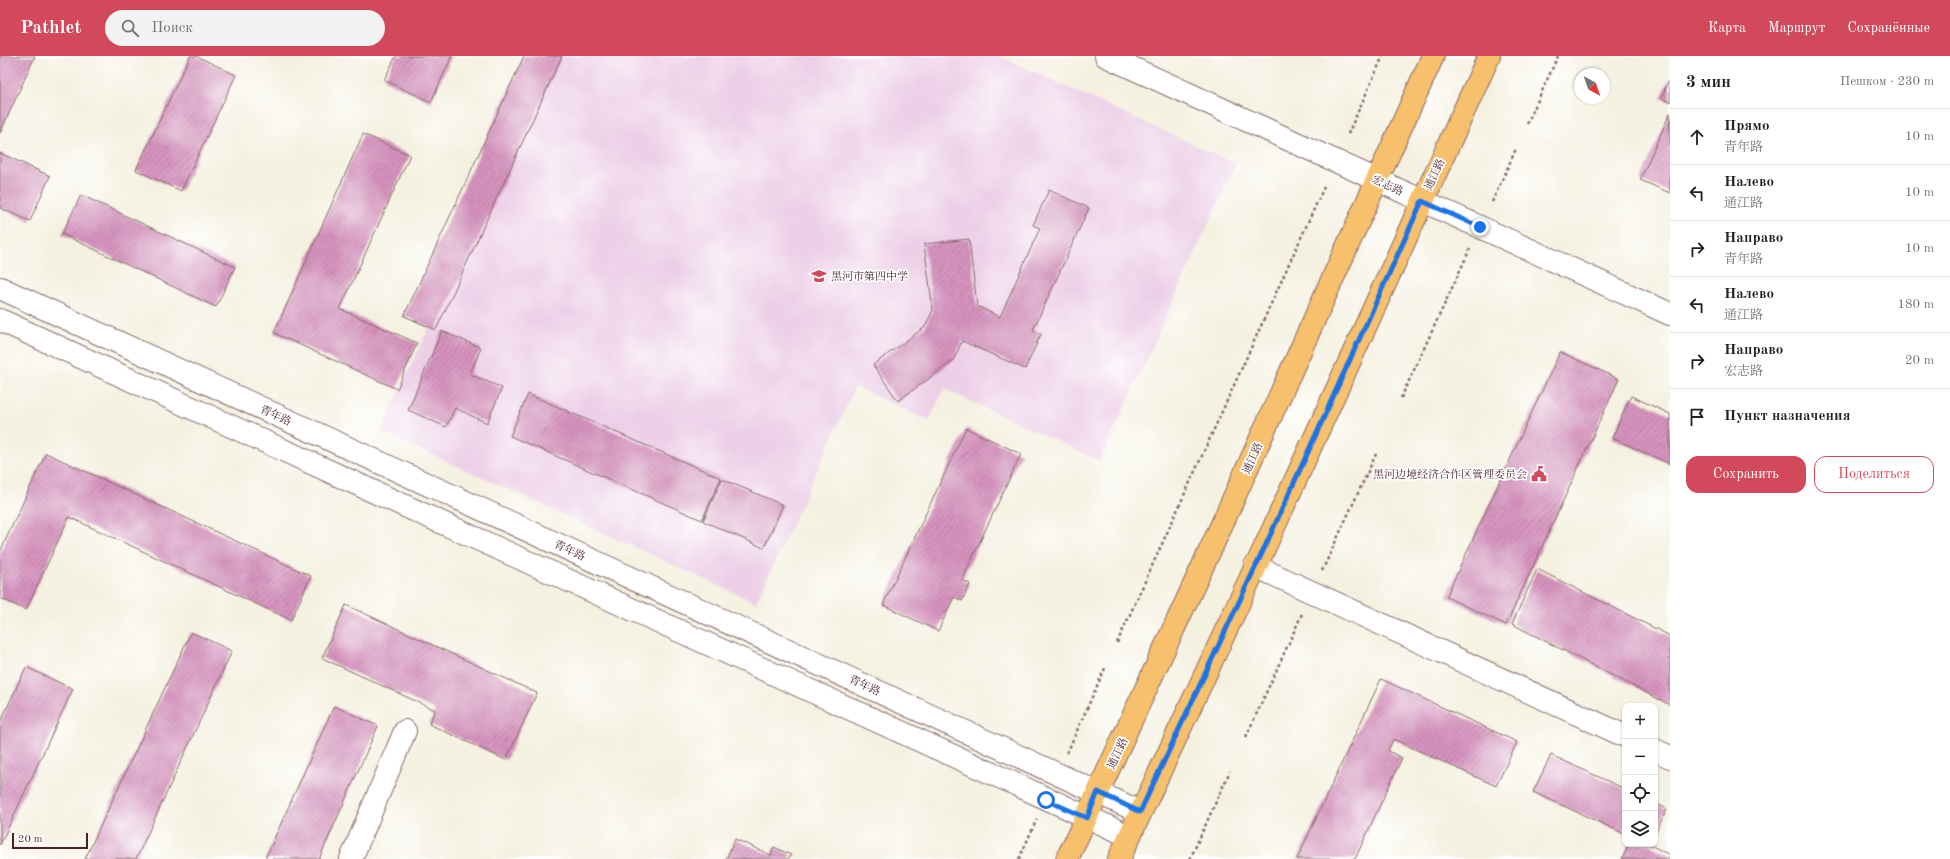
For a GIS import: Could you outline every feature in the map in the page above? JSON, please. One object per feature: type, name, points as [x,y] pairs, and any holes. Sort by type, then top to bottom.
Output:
[{"type":"main road","name":"通江路","points":[[1067,859],[1222,526],[1376,180],[1433,56]]},
{"type":"main road","name":"通江路","points":[[1118,859],[1255,566],[1489,56]]},
{"type":"street","name":"宏志路","points":[[1106,56],[1670,314]]},
{"type":"street","name":"青年路","points":[[0,288],[1140,812]]},
{"type":"street","points":[[0,320],[1129,836]]},
{"type":"street","points":[[1255,566],[1622,735]]},
{"type":"street","points":[[351,859],[405,731]]},
{"type":"street","points":[[1658,751],[1670,757]]},
{"type":"path","points":[[1348,134],[1383,56]]},
{"type":"path","points":[[1527,124],[1558,56]]},
{"type":"path","points":[[1492,202],[1516,149]]},
{"type":"path","points":[[1116,643],[1324,187]]},
{"type":"path","points":[[1401,398],[1473,242]]},
{"type":"path","points":[[1319,578],[1377,452]]},
{"type":"path","points":[[1246,737],[1303,611]]},
{"type":"path","points":[[1190,859],[1230,770]]},
{"type":"shaded area","name":"黑河市第四中学","points":[[554,56],[999,56],[1236,164],[1100,461],[944,389],[929,421],[855,387],[756,603],[381,431]]},
{"type":"building","points":[[0,56],[35,56],[0,133]]},
{"type":"building","points":[[190,56],[196,56],[236,75],[181,191],[136,170]]},
{"type":"building","points":[[396,56],[452,56],[431,102],[384,80]]},
{"type":"building","points":[[524,56],[562,56],[436,330],[404,316]]},
{"type":"building","points":[[1670,78],[1670,102],[1661,98]]},
{"type":"building","points":[[1670,113],[1670,193],[1640,180]]},
{"type":"building","points":[[363,134],[410,155],[340,309],[417,343],[397,389],[274,333]]},
{"type":"building","points":[[0,153],[50,176],[30,221],[0,208]]},
{"type":"building","points":[[1049,190],[1089,208],[1033,330],[1041,334],[1025,369],[962,341],[953,361],[898,401],[873,365],[925,327],[933,310],[924,244],[969,239],[977,306],[1000,317],[1040,228],[1033,225]]},
{"type":"building","points":[[81,195],[235,267],[216,307],[62,234]]},
{"type":"building","points":[[442,331],[481,348],[470,374],[502,388],[487,423],[455,408],[446,427],[408,410]]},
{"type":"building","name":"黑河边境经济合作区管理委员会","points":[[1560,352],[1619,379],[1506,625],[1446,597]]},
{"type":"building","points":[[528,394],[721,478],[702,520],[510,436]]},
{"type":"building","points":[[1631,396],[1670,414],[1670,464],[1612,438]]},
{"type":"building","points":[[966,428],[1021,454],[962,580],[970,584],[962,601],[954,597],[938,631],[883,605]]},
{"type":"building","points":[[46,453],[311,576],[291,620],[69,517],[26,610],[0,598],[0,552]]},
{"type":"building","points":[[722,479],[783,505],[764,548],[703,521]]},
{"type":"building","points":[[1537,569],[1670,636],[1670,705],[1512,624]]},
{"type":"building","points":[[346,605],[537,693],[506,760],[429,724],[435,710],[322,658]]},
{"type":"building","points":[[191,632],[232,651],[136,859],[85,859]]},
{"type":"building","points":[[26,667],[73,689],[0,845],[0,723]]},
{"type":"building","points":[[1381,679],[1517,742],[1496,786],[1393,739],[1388,751],[1402,758],[1355,859],[1297,859]]},
{"type":"building","points":[[334,706],[378,726],[319,859],[265,859]]},
{"type":"building","points":[[1551,755],[1622,788],[1622,833],[1533,792]]},
{"type":"building","points":[[1658,804],[1667,809],[1658,828]]},
{"type":"building","points":[[735,839],[771,855],[774,847],[791,855],[788,859],[726,859]]},
{"type":"building","points":[[1628,847],[1654,847],[1670,855],[1670,859],[1622,859]]},
{"type":"place","name":"黑河市第四中学","points":[[819,276]]},
{"type":"place","name":"黑河边境经济合作区管理委员会","points":[[1539,474]]},
{"type":"route","points":[[1046,800],[1087,818],[1098,792],[1140,812],[1263,551],[1422,201],[1480,227]]}]
